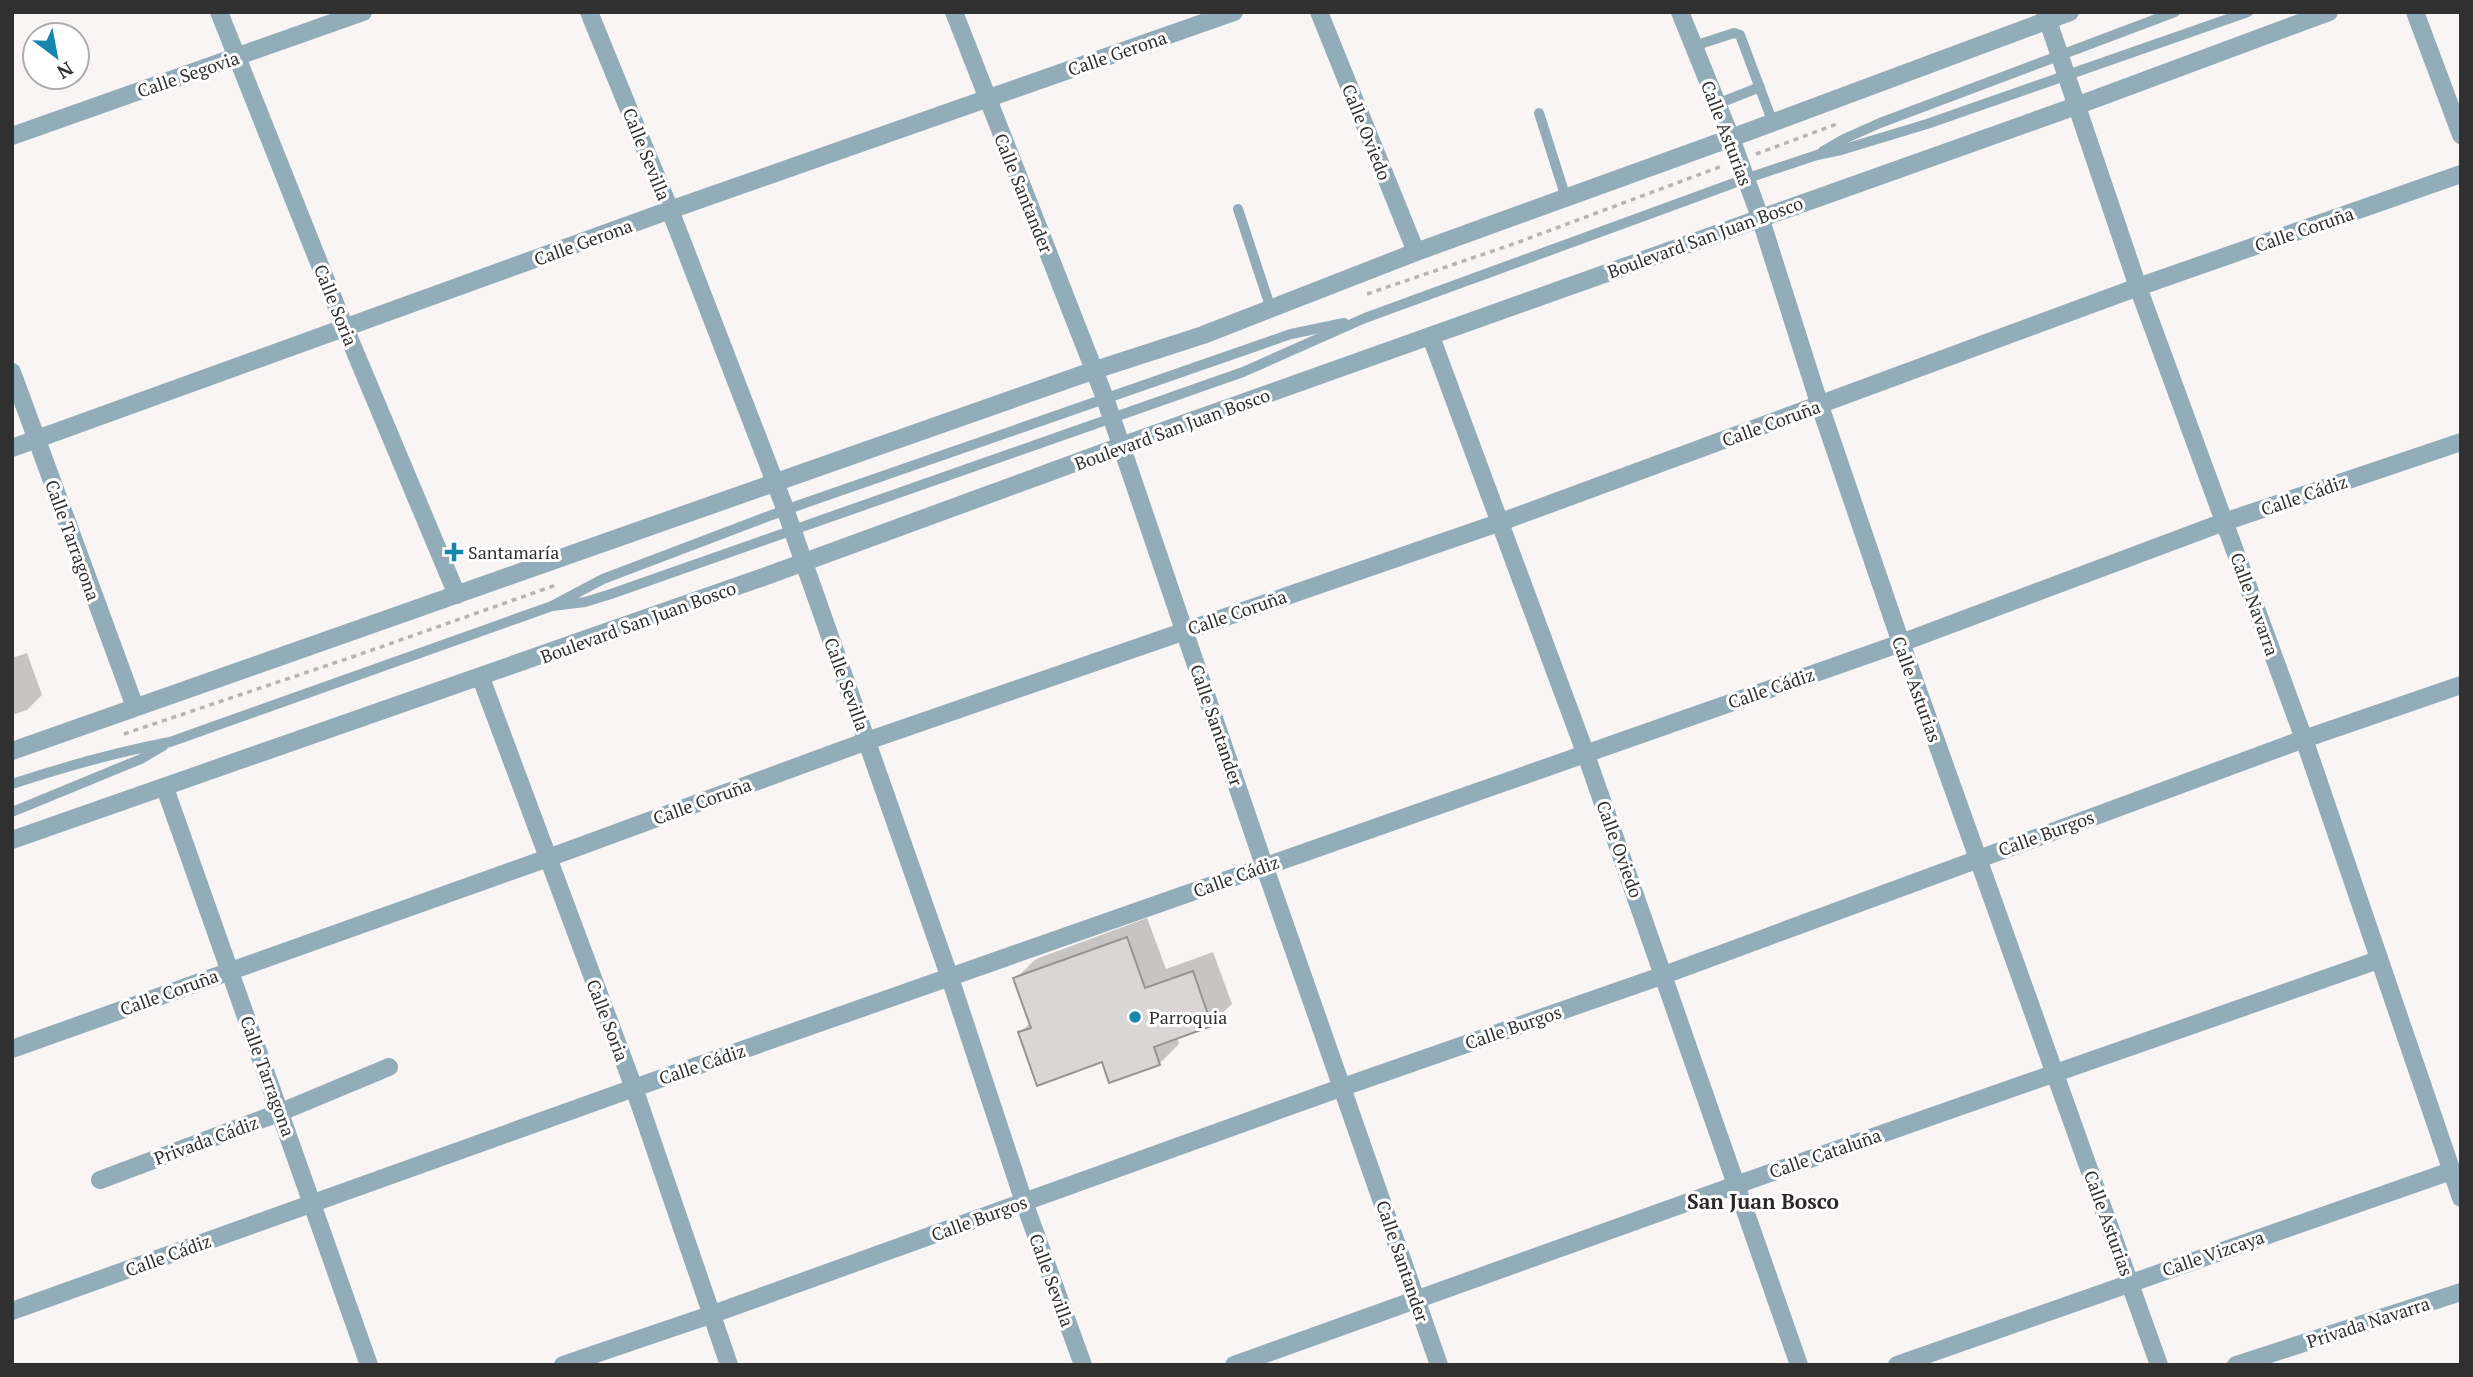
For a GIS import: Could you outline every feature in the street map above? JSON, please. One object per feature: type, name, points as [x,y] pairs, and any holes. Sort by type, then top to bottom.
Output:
[{"type":"street","name":"Calle Soria","points":[[219,12],[345,328],[457,595]]},
{"type":"street","name":"Calle Segovia","points":[[12,136],[363,12]]},
{"type":"street","name":"Calle Sevilla","points":[[589,12],[670,210],[776,484],[1083,1365]]},
{"type":"street","name":"Calle Santander","points":[[954,12],[1095,370],[1439,1365]]},
{"type":"street","name":"Calle Gerona","points":[[12,448],[670,210],[1234,12]]},
{"type":"street","name":"Calle Oviedo","points":[[1319,12],[1416,252]]},
{"type":"street","name":"Calle Asturias","points":[[1680,12],[1760,217],[1820,406],[1901,643],[2159,1365]]},
{"type":"street","points":[[12,751],[1095,370],[1203,335],[1416,252],[1773,123],[2046,16],[2070,12]]},
{"type":"street","name":"Boulevard San Juan Bosco","points":[[12,840],[481,678],[803,563],[1121,446],[2076,106],[2329,12]]},
{"type":"street","points":[[2415,12],[2461,135]]},
{"type":"street","name":"Calle Navarra","points":[[2046,16],[2138,287],[2304,739],[2461,1198]]},
{"type":"street","name":"Calle Coruña","points":[[12,1049],[867,741],[1501,522],[2138,287],[2461,174]]},
{"type":"street","name":"Calle Oviedo","points":[[1431,337],[1585,752],[1799,1365]]},
{"type":"street","name":"Calle Tarragona","points":[[12,372],[135,707]]},
{"type":"street","name":"Calle Cádiz","points":[[12,1311],[1264,865],[1901,643],[2224,522],[2461,442]]},
{"type":"street","name":"Calle Soria","points":[[481,678],[634,1088],[729,1365]]},
{"type":"street","name":"Calle Burgos","points":[[564,1365],[1664,975],[2304,739],[2461,685]]},
{"type":"street","name":"Calle Tarragona","points":[[165,788],[369,1365]]},
{"type":"street","name":"Calle Cataluña","points":[[1234,1365],[2055,1072],[2378,960]]},
{"type":"street","name":"Privada Cádiz","points":[[100,1180],[281,1112],[389,1067]]},
{"type":"street","name":"Calle Vizcaya","points":[[1897,1365],[2451,1171]]},
{"type":"street","name":"Privada Navarra","points":[[2236,1365],[2461,1292]]},
{"type":"lane","points":[[1817,155],[1880,123],[2175,12]]},
{"type":"lane","points":[[552,606],[585,602],[611,594],[792,532],[1243,372],[1365,318],[1745,179],[1817,155],[1927,124],[2248,12]]},
{"type":"lane","points":[[1694,46],[1734,33],[1740,34],[1773,123]]},
{"type":"lane","points":[[1717,104],[1760,87]]},
{"type":"lane","points":[[1539,113],[1566,198]]},
{"type":"lane","points":[[1238,209],[1271,309]]},
{"type":"lane","points":[[12,784],[73,764],[170,742],[552,606],[603,579],[785,510],[1291,334],[1365,318]]},
{"type":"lane","points":[[12,812],[141,760],[170,742]]},
{"type":"building","name":"Parroquia","points":[[1127,937],[1145,988],[1193,971],[1212,1026],[1154,1047],[1160,1065],[1109,1083],[1102,1062],[1037,1086],[1018,1032],[1031,1028],[1013,978]]},
{"type":"place","name":"Santamaría","points":[[454,552]]},
{"type":"place","name":"Parroquia","points":[[1135,1017]]},
{"type":"district","name":"San Juan Bosco","points":[[1763,1201]]}]
